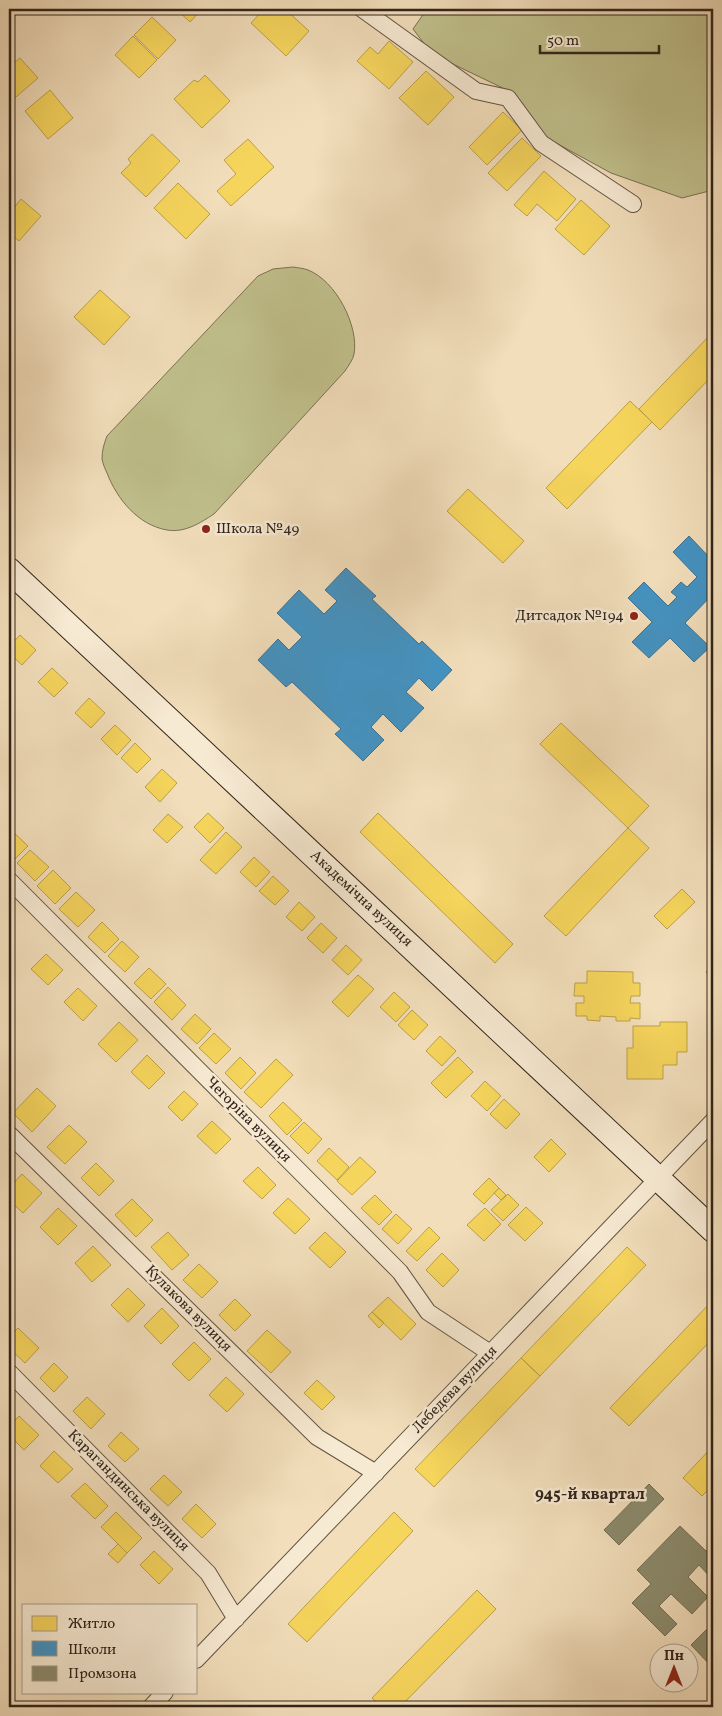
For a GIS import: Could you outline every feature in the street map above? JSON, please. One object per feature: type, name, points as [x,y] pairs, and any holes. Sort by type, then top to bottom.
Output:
[{"type":"main road","name":"Академічна вулиця","points":[[9,570],[659,1177],[713,1230]]},
{"type":"street","points":[[362,9],[476,91],[508,98],[541,143],[633,204]]},
{"type":"street","name":"Чегоріна вулиця","points":[[9,880],[400,1272],[428,1312],[490,1353]]},
{"type":"street","name":"Лебедєва вулиця","points":[[198,1658],[713,1121]]},
{"type":"street","name":"Кулакова вулиця","points":[[9,1134],[317,1437],[376,1473]]},
{"type":"street","name":"Карагандинська вулиця","points":[[9,1372],[208,1573],[236,1618]]},
{"type":"street","points":[[151,1707],[163,1694]]},
{"type":"green space","points":[[427,9],[713,9],[713,190],[682,198],[611,173],[545,137],[509,91],[432,54],[413,29]]},
{"type":"green space","points":[[293,267],[306,269],[318,276],[336,294],[349,318],[353,331],[355,343],[352,361],[214,514],[198,524],[174,531],[147,523],[130,509],[111,483],[102,459],[103,447],[107,436],[258,276],[273,269]]},
{"type":"building: Житло","points":[[9,9],[23,9],[9,20]]},
{"type":"building: Житло","points":[[176,9],[202,9],[190,22]]},
{"type":"building: Житло","points":[[264,9],[285,9],[309,31],[286,56],[251,23]]},
{"type":"building: Житло","points":[[152,17],[176,40],[158,59],[134,35]]},
{"type":"building: Житло","points":[[133,36],[157,60],[139,78],[115,55]]},
{"type":"building: Житло","points":[[389,41],[413,62],[389,89],[357,61],[370,47],[378,54]]},
{"type":"building: Житло","points":[[20,58],[38,78],[9,103],[9,67]]},
{"type":"building: Житло","points":[[426,71],[454,97],[428,125],[399,98]]},
{"type":"building: Житло","points":[[205,75],[230,101],[202,128],[174,99],[194,80],[198,82]]},
{"type":"building: Житло","points":[[50,90],[73,118],[48,139],[25,111]]},
{"type":"building: Житло","points":[[503,112],[522,130],[487,165],[469,147]]},
{"type":"building: Житло","points":[[152,134],[180,161],[146,197],[121,173],[131,163],[128,159]]},
{"type":"building: Житло","points":[[522,138],[541,156],[507,191],[488,173]]},
{"type":"building: Житло","points":[[248,139],[274,167],[231,206],[217,191],[236,174],[224,160]]},
{"type":"building: Житло","points":[[544,171],[576,199],[557,221],[537,204],[527,216],[514,205]]},
{"type":"building: Житло","points":[[178,183],[210,214],[186,239],[154,208]]},
{"type":"building: Житло","points":[[21,199],[41,216],[19,241],[9,232],[9,214]]},
{"type":"building: Житло","points":[[581,200],[610,226],[584,255],[555,229]]},
{"type":"building: Житло","points":[[100,290],[130,317],[104,345],[74,317]]},
{"type":"building: Житло","points":[[713,332],[713,375],[660,430],[639,409]]},
{"type":"building: Житло","points":[[630,401],[652,422],[567,509],[546,488]]},
{"type":"building: Житло","points":[[468,489],[524,541],[503,563],[447,511]]},
{"type":"building: Житло","points":[[20,635],[36,650],[22,665],[9,653],[9,647]]},
{"type":"building: Житло","points":[[52,668],[68,683],[54,697],[38,682]]},
{"type":"building: Житло","points":[[89,698],[105,713],[91,728],[75,713]]},
{"type":"building: Житло","points":[[561,723],[649,806],[628,828],[540,744]]},
{"type":"building: Житло","points":[[115,725],[131,740],[117,755],[101,739]]},
{"type":"building: Житло","points":[[135,743],[151,759],[137,773],[121,758]]},
{"type":"building: Житло","points":[[162,769],[177,783],[160,802],[145,787]]},
{"type":"building: Житло","points":[[208,813],[224,828],[210,843],[194,827]]},
{"type":"building: Житло","points":[[378,813],[513,944],[495,963],[360,832]]},
{"type":"building: Житло","points":[[168,814],[183,827],[167,843],[153,830]]},
{"type":"building: Житло","points":[[9,828],[28,846],[14,860],[9,856]]},
{"type":"building: Житло","points":[[628,828],[649,848],[566,936],[544,916]]},
{"type":"building: Житло","points":[[226,832],[242,847],[216,874],[200,860]]},
{"type":"building: Житло","points":[[30,850],[49,867],[35,881],[17,863]]},
{"type":"building: Житло","points":[[254,857],[270,872],[256,887],[240,872]]},
{"type":"building: Житло","points":[[53,870],[71,888],[55,904],[37,886]]},
{"type":"building: Житло","points":[[273,876],[289,891],[275,905],[259,891]]},
{"type":"building: Житло","points":[[682,889],[695,902],[667,929],[654,916]]},
{"type":"building: Житло","points":[[76,892],[95,910],[78,927],[59,909]]},
{"type":"building: Житло","points":[[299,902],[315,917],[302,931],[286,917]]},
{"type":"building: Житло","points":[[102,922],[119,939],[105,953],[88,937]]},
{"type":"building: Житло","points":[[321,923],[337,938],[323,953],[307,938]]},
{"type":"building: Житло","points":[[122,941],[139,957],[125,972],[108,956]]},
{"type":"building: Житло","points":[[346,945],[362,960],[348,975],[332,960]]},
{"type":"building: Житло","points":[[46,954],[63,970],[48,985],[31,969]]},
{"type":"building: Житло","points":[[713,965],[713,980],[706,972]]},
{"type":"building: Житло","points":[[149,968],[166,984],[151,999],[134,983]]},
{"type":"building: Житло","points":[[587,971],[633,972],[633,983],[640,983],[640,996],[631,996],[630,1003],[640,1003],[640,1019],[630,1018],[630,1021],[616,1021],[616,1017],[600,1016],[600,1021],[587,1020],[587,1016],[576,1016],[576,1003],[584,1003],[584,996],[574,996],[575,983],[587,983]]},
{"type":"building: Житло","points":[[358,975],[374,989],[348,1017],[332,1002]]},
{"type":"building: Житло","points":[[168,987],[186,1005],[172,1020],[154,1002]]},
{"type":"building: Житло","points":[[78,988],[97,1006],[83,1021],[64,1002]]},
{"type":"building: Житло","points":[[394,992],[410,1007],[396,1022],[380,1007]]},
{"type":"building: Житло","points":[[412,1010],[428,1025],[414,1040],[398,1025]]},
{"type":"building: Житло","points":[[195,1014],[211,1029],[197,1044],[181,1029]]},
{"type":"building: Житло","points":[[119,1022],[138,1040],[116,1062],[98,1044]]},
{"type":"building: Житло","points":[[660,1022],[687,1022],[687,1052],[677,1052],[677,1065],[663,1065],[663,1079],[627,1079],[627,1048],[633,1048],[633,1026],[660,1026]]},
{"type":"building: Житло","points":[[214,1033],[231,1049],[216,1064],[199,1048]]},
{"type":"building: Житло","points":[[440,1036],[456,1051],[442,1066],[426,1051]]},
{"type":"building: Житло","points":[[147,1055],[165,1073],[149,1089],[131,1072]]},
{"type":"building: Житло","points":[[240,1057],[256,1073],[241,1089],[225,1073]]},
{"type":"building: Житло","points":[[458,1057],[473,1072],[446,1098],[431,1083]]},
{"type":"building: Житло","points":[[276,1059],[293,1075],[261,1108],[244,1092]]},
{"type":"building: Житло","points":[[485,1081],[501,1096],[487,1111],[471,1096]]},
{"type":"building: Житло","points":[[37,1088],[56,1106],[32,1132],[13,1113]]},
{"type":"building: Житло","points":[[184,1091],[198,1104],[182,1121],[168,1107]]},
{"type":"building: Житло","points":[[504,1099],[520,1114],[506,1129],[490,1114]]},
{"type":"building: Житло","points":[[283,1102],[302,1120],[287,1135],[269,1116]]},
{"type":"building: Житло","points":[[212,1121],[231,1139],[216,1154],[197,1136]]},
{"type":"building: Житло","points":[[304,1122],[322,1139],[308,1154],[290,1136]]},
{"type":"building: Житло","points":[[69,1125],[87,1142],[65,1164],[47,1147]]},
{"type":"building: Житло","points":[[551,1139],[566,1154],[549,1172],[534,1157]]},
{"type":"building: Житло","points":[[329,1148],[349,1167],[337,1180],[317,1161]]},
{"type":"building: Житло","points":[[360,1157],[376,1172],[352,1195],[337,1181]]},
{"type":"building: Житло","points":[[96,1163],[114,1181],[99,1196],[81,1178]]},
{"type":"building: Житло","points":[[258,1167],[276,1185],[262,1199],[243,1181]]},
{"type":"building: Житло","points":[[22,1174],[42,1193],[23,1213],[9,1200],[9,1188]]},
{"type":"building: Житло","points":[[489,1178],[499,1188],[484,1204],[473,1194]]},
{"type":"building: Житло","points":[[499,1188],[506,1195],[501,1200],[494,1193]]},
{"type":"building: Житло","points":[[508,1194],[519,1205],[503,1221],[491,1210]]},
{"type":"building: Житло","points":[[375,1195],[392,1212],[379,1225],[361,1208]]},
{"type":"building: Житло","points":[[288,1198],[310,1219],[295,1234],[273,1213]]},
{"type":"building: Житло","points":[[132,1199],[153,1220],[136,1237],[115,1215]]},
{"type":"building: Житло","points":[[526,1207],[543,1223],[525,1241],[508,1225]]},
{"type":"building: Житло","points":[[58,1208],[77,1226],[58,1245],[40,1227]]},
{"type":"building: Житло","points":[[485,1208],[501,1224],[484,1241],[467,1225]]},
{"type":"building: Житло","points":[[396,1214],[412,1229],[398,1244],[382,1229]]},
{"type":"building: Житло","points":[[429,1227],[440,1238],[417,1261],[406,1251]]},
{"type":"building: Житло","points":[[168,1232],[189,1255],[172,1270],[151,1247]]},
{"type":"building: Житло","points":[[325,1232],[346,1252],[330,1268],[309,1248]]},
{"type":"building: Житло","points":[[93,1246],[111,1265],[92,1282],[75,1263]]},
{"type":"building: Житло","points":[[627,1247],[646,1265],[540,1376],[521,1358]]},
{"type":"building: Житло","points":[[442,1253],[459,1270],[443,1287],[426,1270]]},
{"type":"building: Житло","points":[[199,1264],[218,1282],[202,1298],[183,1280]]},
{"type":"building: Житло","points":[[128,1288],[145,1305],[128,1322],[111,1305]]},
{"type":"building: Житло","points":[[388,1297],[416,1324],[401,1340],[372,1312]]},
{"type":"building: Житло","points":[[235,1299],[251,1315],[235,1331],[219,1315]]},
{"type":"building: Житло","points":[[713,1300],[713,1338],[629,1426],[610,1408]]},
{"type":"building: Житло","points":[[162,1308],[179,1326],[161,1344],[144,1326]]},
{"type":"building: Житло","points":[[372,1312],[384,1323],[379,1328],[368,1316]]},
{"type":"building: Житло","points":[[18,1328],[39,1348],[25,1363],[9,1348],[9,1337]]},
{"type":"building: Житло","points":[[267,1330],[291,1352],[271,1373],[247,1351]]},
{"type":"building: Житло","points":[[194,1342],[211,1359],[189,1381],[172,1364]]},
{"type":"building: Житло","points":[[521,1358],[540,1376],[434,1487],[415,1469]]},
{"type":"building: Житло","points":[[54,1363],[68,1377],[54,1392],[40,1378]]},
{"type":"building: Житло","points":[[226,1377],[244,1394],[227,1412],[209,1395]]},
{"type":"building: Житло","points":[[317,1380],[335,1397],[322,1410],[304,1393]]},
{"type":"building: Житло","points":[[87,1397],[105,1414],[91,1429],[73,1411]]},
{"type":"building: Житло","points":[[19,1416],[39,1435],[24,1450],[9,1435],[9,1427]]},
{"type":"building: Житло","points":[[121,1432],[139,1449],[125,1462],[108,1446]]},
{"type":"building: Житло","points":[[713,1446],[713,1485],[702,1496],[683,1478]]},
{"type":"building: Житло","points":[[54,1451],[73,1469],[58,1483],[40,1466]]},
{"type":"building: Житло","points":[[164,1475],[182,1492],[168,1506],[150,1489]]},
{"type":"building: Житло","points":[[85,1483],[108,1506],[95,1519],[71,1496]]},
{"type":"building: Житло","points":[[196,1504],[216,1524],[202,1538],[182,1519]]},
{"type":"building: Житло","points":[[116,1512],[142,1538],[127,1553],[101,1527]]},
{"type":"building: Житло","points":[[394,1512],[413,1531],[307,1642],[288,1624]]},
{"type":"building: Житло","points":[[118,1544],[127,1553],[118,1563],[108,1554]]},
{"type":"building: Житло","points":[[154,1551],[173,1569],[159,1584],[140,1565]]},
{"type":"building: Житло","points":[[477,1590],[496,1609],[400,1707],[382,1707],[372,1698]]},
{"type":"building: Школи","points":[[689,536],[713,561],[713,594],[685,623],[710,647],[694,662],[670,638],[649,658],[632,642],[652,622],[628,598],[644,582],[668,606],[677,597],[671,592],[681,582],[687,587],[697,577],[673,552]]},
{"type":"building: Школи","points":[[346,568],[376,596],[372,599],[419,644],[422,641],[452,670],[432,691],[419,678],[406,692],[424,708],[401,732],[383,714],[371,727],[384,740],[363,761],[335,734],[341,729],[292,682],[286,687],[258,660],[278,639],[289,650],[302,637],[277,613],[299,590],[324,614],[337,601],[325,590]]},
{"type":"building: Промзона","points":[[649,1484],[664,1499],[619,1545],[604,1530]]},
{"type":"building: Промзона","points":[[680,1526],[706,1551],[710,1548],[713,1551],[713,1580],[699,1565],[688,1577],[708,1597],[692,1614],[671,1594],[659,1606],[677,1624],[665,1636],[632,1603],[651,1584],[637,1570]]},
{"type":"building: Промзона","points":[[713,1623],[713,1668],[700,1654],[700,1644],[692,1644]]},
{"type":"place","name":"Школа №49","points":[[206,529]]},
{"type":"place","name":"Дитсадок №194","points":[[634,616]]},
{"type":"district","name":"945-й квартал","points":[[590,1495]]}]
